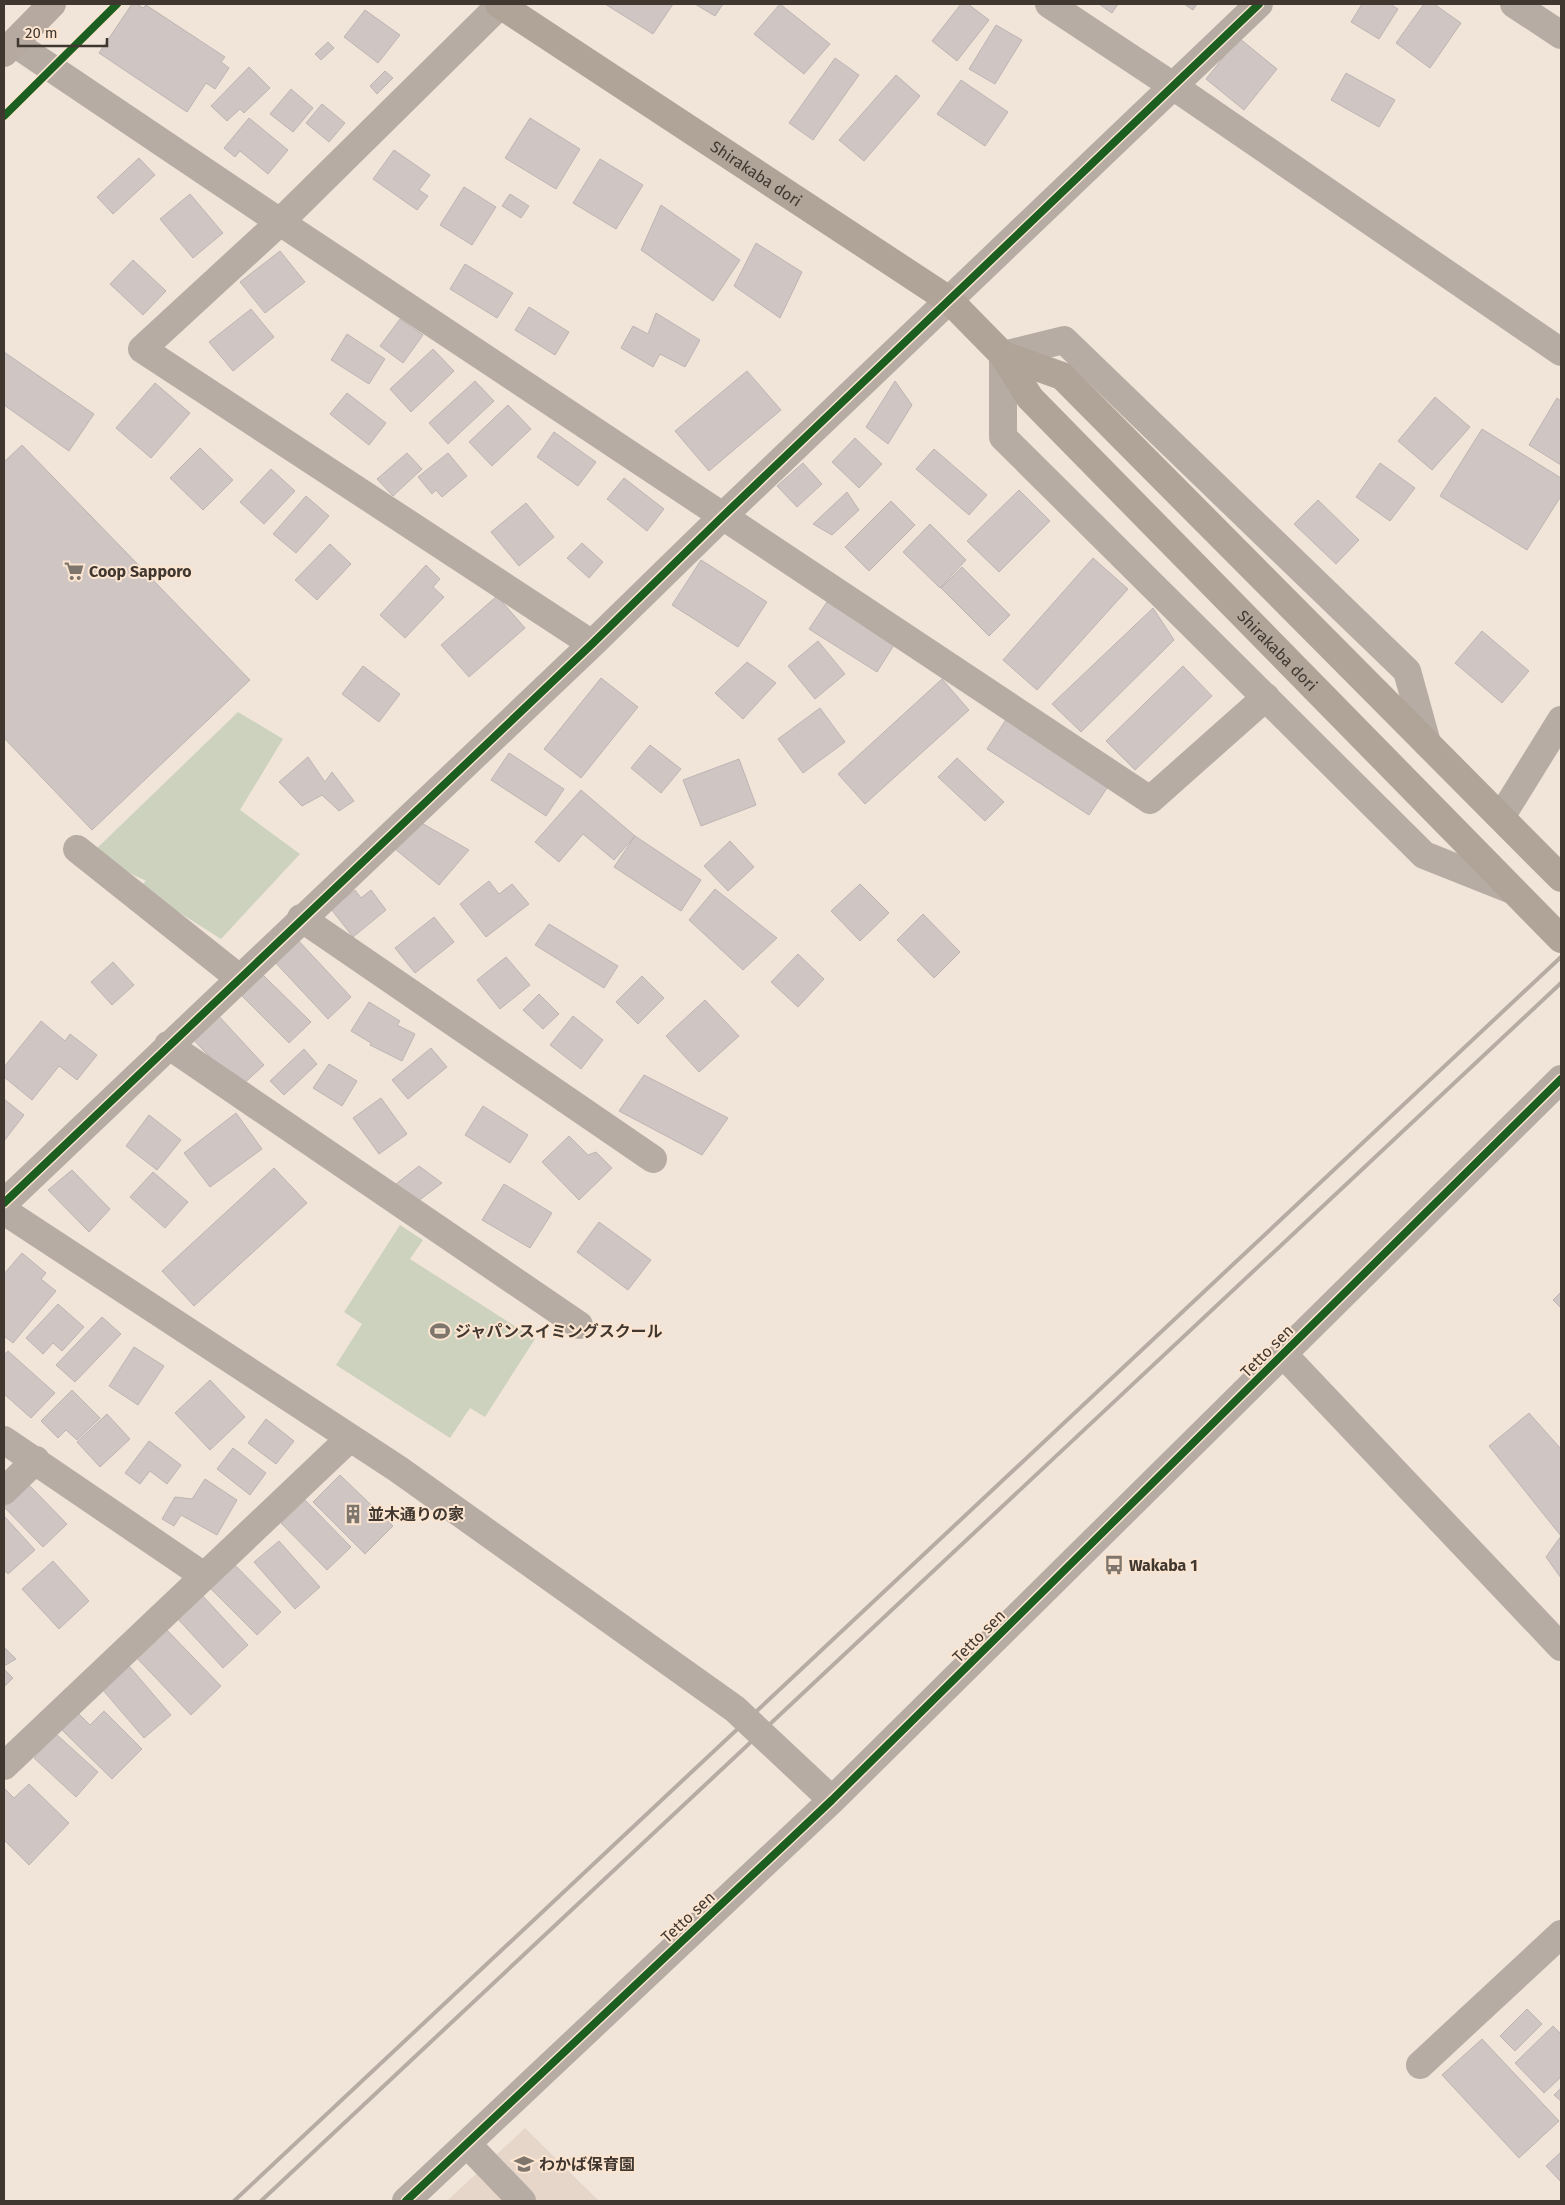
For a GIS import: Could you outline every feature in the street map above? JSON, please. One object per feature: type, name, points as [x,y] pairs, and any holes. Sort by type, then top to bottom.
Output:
[{"type":"highway","points":[[9,48],[52,4]]},
{"type":"main road","name":"Shirakaba dori","points":[[500,4],[949,300],[1003,355],[1030,398],[1561,939]]},
{"type":"main road","name":"Shirakaba dori","points":[[1003,355],[1062,376],[1561,878]]},
{"type":"street","points":[[500,4],[280,222],[142,349],[592,644]]},
{"type":"street","points":[[1049,4],[1173,86],[1561,352]]},
{"type":"street","points":[[4,1203],[301,918],[592,644],[722,517],[1259,4]]},
{"type":"street","points":[[1514,4],[1561,35]]},
{"type":"street","points":[[9,48],[280,222],[1150,800],[1266,697]]},
{"type":"street","points":[[1427,743],[1407,671],[1064,340],[1003,355],[1003,437],[1424,855],[1512,890]]},
{"type":"street","points":[[1501,817],[1561,720]]},
{"type":"street","points":[[78,849],[239,978]]},
{"type":"street","points":[[301,918],[653,1159]]},
{"type":"street","points":[[168,1045],[579,1325]]},
{"type":"street","name":"Tetto sen","points":[[406,2201],[832,1800],[1561,1079]]},
{"type":"street","points":[[4,1211],[406,1475],[735,1709],[832,1800]]},
{"type":"street","points":[[1284,1354],[1561,1647]]},
{"type":"street","points":[[4,1766],[350,1438]]},
{"type":"street","points":[[4,1440],[204,1576]]},
{"type":"street","points":[[4,1491],[36,1460]]},
{"type":"street","points":[[1420,2065],[1557,1946]]},
{"type":"street","points":[[467,2144],[522,2201]]},
{"type":"shaded area","name":"わかば保育園","points":[[525,2128],[599,2201],[447,2201]]},
{"type":"green space","points":[[238,712],[283,739],[240,810],[300,854],[221,939],[139,887],[146,881],[91,854]]},
{"type":"green space","name":"ジャパンスイミングスクール","points":[[400,1225],[423,1240],[410,1259],[535,1339],[485,1417],[470,1408],[450,1438],[336,1365],[362,1324],[344,1312]]},
{"type":"building","points":[[132,4],[137,4],[143,8],[146,5],[225,57],[221,62],[229,68],[215,89],[206,83],[187,112],[99,53]]},
{"type":"building","points":[[605,4],[673,4],[653,34]]},
{"type":"building","points":[[695,4],[723,4],[715,16]]},
{"type":"building","points":[[780,4],[830,44],[804,74],[754,34]]},
{"type":"building","points":[[961,4],[968,4],[989,20],[957,61],[932,41]]},
{"type":"building","points":[[1099,4],[1118,4],[1112,13]]},
{"type":"building","points":[[1184,4],[1197,4],[1193,10]]},
{"type":"building","points":[[1362,4],[1390,4],[1398,9],[1379,39],[1351,22]]},
{"type":"building","points":[[1424,4],[1434,4],[1461,23],[1430,68],[1396,43]]},
{"type":"building","points":[[365,10],[400,35],[378,63],[344,37]]},
{"type":"building","points":[[996,25],[1022,40],[995,84],[969,69]]},
{"type":"building","points":[[1239,38],[1277,69],[1244,110],[1206,79]]},
{"type":"building","points":[[328,42],[334,48],[321,60],[315,54]]},
{"type":"building","points":[[835,58],[859,75],[813,140],[789,123]]},
{"type":"building","points":[[249,67],[270,88],[244,113],[240,109],[227,121],[211,106]]},
{"type":"building","points":[[385,71],[393,78],[377,94],[370,86]]},
{"type":"building","points":[[1346,73],[1395,100],[1379,127],[1331,100]]},
{"type":"building","points":[[896,75],[920,96],[864,161],[839,140]]},
{"type":"building","points":[[961,80],[1008,112],[985,146],[937,114]]},
{"type":"building","points":[[291,89],[313,108],[293,132],[270,114]]},
{"type":"building","points":[[322,104],[345,123],[329,142],[306,123]]},
{"type":"building","points":[[249,118],[288,150],[268,174],[240,151],[235,157],[224,148]]},
{"type":"building","points":[[530,118],[580,149],[556,189],[505,158]]},
{"type":"building","points":[[394,150],[430,175],[419,190],[428,196],[417,210],[373,179]]},
{"type":"building","points":[[139,158],[155,175],[113,214],[97,197]]},
{"type":"building","points":[[600,159],[643,185],[616,229],[573,203]]},
{"type":"building","points":[[464,187],[496,207],[472,245],[440,225]]},
{"type":"building","points":[[190,194],[223,233],[193,258],[160,219]]},
{"type":"building","points":[[510,194],[529,206],[521,218],[502,206]]},
{"type":"building","points":[[661,205],[740,260],[713,301],[641,250]]},
{"type":"building","points":[[756,243],[802,272],[780,318],[734,286]]},
{"type":"building","points":[[280,251],[305,282],[265,313],[240,282]]},
{"type":"building","points":[[133,260],[166,291],[143,315],[110,284]]},
{"type":"building","points":[[465,264],[513,293],[497,318],[450,289]]},
{"type":"building","points":[[529,307],[569,332],[555,355],[515,330]]},
{"type":"building","points":[[251,309],[274,337],[233,371],[209,342]]},
{"type":"building","points":[[656,313],[700,340],[685,367],[660,354],[653,367],[621,348],[633,326],[648,334]]},
{"type":"building","points":[[400,319],[423,335],[403,363],[380,346]]},
{"type":"building","points":[[347,334],[385,359],[369,384],[331,360]]},
{"type":"building","points":[[433,349],[454,371],[411,412],[390,389]]},
{"type":"building","points":[[4,352],[94,414],[69,451],[4,405]]},
{"type":"building","points":[[747,371],[781,410],[709,471],[675,431]]},
{"type":"building","points":[[475,381],[494,401],[448,444],[429,423]]},
{"type":"building","points":[[895,381],[912,405],[888,444],[866,427]]},
{"type":"building","points":[[155,383],[190,413],[151,458],[116,428]]},
{"type":"building","points":[[347,393],[386,423],[369,445],[330,414]]},
{"type":"building","points":[[1435,397],[1470,427],[1432,470],[1398,441]]},
{"type":"building","points":[[1557,398],[1561,401],[1561,465],[1529,445]]},
{"type":"building","points":[[508,405],[531,429],[492,466],[469,442]]},
{"type":"building","points":[[1482,429],[1561,478],[1561,496],[1527,550],[1440,496]]},
{"type":"building","points":[[554,432],[596,462],[578,486],[537,457]]},
{"type":"building","points":[[855,438],[882,464],[859,488],[832,462]]},
{"type":"building","name":"Coop Sapporo","points":[[22,445],[250,680],[92,830],[4,738],[4,462]]},
{"type":"building","points":[[200,448],[233,480],[203,510],[170,478]]},
{"type":"building","points":[[934,449],[987,495],[969,515],[916,469]]},
{"type":"building","points":[[407,453],[422,469],[393,496],[377,479]]},
{"type":"building","points":[[448,453],[467,476],[442,497],[436,490],[432,494],[418,477]]},
{"type":"building","points":[[803,463],[822,484],[797,507],[777,486]]},
{"type":"building","points":[[1380,463],[1415,488],[1390,521],[1356,497]]},
{"type":"building","points":[[271,469],[295,491],[264,524],[240,502]]},
{"type":"building","points":[[624,478],[664,509],[647,531],[607,499]]},
{"type":"building","points":[[1019,490],[1050,521],[999,572],[967,541]]},
{"type":"building","points":[[847,492],[859,510],[832,535],[813,524]]},
{"type":"building","points":[[306,496],[329,516],[296,553],[273,534]]},
{"type":"building","points":[[1318,500],[1359,540],[1336,564],[1294,524]]},
{"type":"building","points":[[891,501],[915,525],[869,571],[845,547]]},
{"type":"building","points":[[526,503],[554,537],[519,566],[491,532]]},
{"type":"building","points":[[930,524],[966,560],[940,588],[903,552]]},
{"type":"building","points":[[582,543],[603,562],[589,578],[567,558]]},
{"type":"building","points":[[330,544],[351,564],[317,600],[295,580]]},
{"type":"building","points":[[1093,558],[1128,589],[1037,690],[1003,660]]},
{"type":"building","points":[[701,560],[767,602],[738,647],[672,605]]},
{"type":"building","points":[[426,565],[440,579],[433,587],[444,597],[405,638],[380,615]]},
{"type":"building","points":[[962,567],[1010,615],[989,636],[941,588]]},
{"type":"building","points":[[497,596],[525,628],[469,677],[441,645]]},
{"type":"building","points":[[827,602],[894,645],[877,672],[809,629]]},
{"type":"building","points":[[1153,608],[1174,640],[1081,732],[1052,704]]},
{"type":"building","points":[[1482,631],[1529,671],[1502,703],[1455,663]]},
{"type":"building","points":[[818,641],[845,674],[815,699],[788,666]]},
{"type":"building","points":[[747,662],[776,683],[743,719],[715,693]]},
{"type":"building","points":[[363,666],[400,694],[379,722],[342,694]]},
{"type":"building","points":[[1183,666],[1212,696],[1135,770],[1106,741]]},
{"type":"building","points":[[601,678],[638,707],[581,778],[544,749]]},
{"type":"building","points":[[942,679],[969,710],[865,804],[838,774]]},
{"type":"building","points":[[820,708],[845,742],[803,773],[778,739]]},
{"type":"building","points":[[1007,718],[1109,785],[1089,815],[987,749]]},
{"type":"building","points":[[650,745],[681,769],[661,793],[631,768]]},
{"type":"building","points":[[509,753],[564,789],[546,816],[491,780]]},
{"type":"building","points":[[308,757],[325,782],[332,772],[354,801],[339,811],[322,795],[302,806],[279,782]]},
{"type":"building","points":[[957,758],[1004,802],[985,821],[938,777]]},
{"type":"building","points":[[739,759],[756,805],[701,826],[683,780]]},
{"type":"building","points":[[581,790],[635,836],[614,860],[583,834],[559,862],[535,842]]},
{"type":"building","points":[[418,821],[469,850],[439,885],[395,849]]},
{"type":"building","points":[[635,836],[701,880],[681,911],[614,867]]},
{"type":"building","points":[[730,841],[754,867],[728,891],[704,866]]},
{"type":"building","points":[[489,881],[499,894],[512,884],[529,904],[486,937],[460,904]]},
{"type":"building","points":[[860,884],[889,913],[860,941],[831,911]]},
{"type":"building","points":[[715,889],[777,938],[743,970],[689,920]]},
{"type":"building","points":[[355,890],[361,898],[371,890],[386,910],[353,937],[331,909]]},
{"type":"building","points":[[923,914],[960,952],[934,978],[897,940]]},
{"type":"building","points":[[434,917],[454,942],[415,973],[395,948]]},
{"type":"building","points":[[549,924],[618,966],[604,988],[535,945]]},
{"type":"building","points":[[296,938],[351,997],[328,1019],[273,960]]},
{"type":"building","points":[[798,954],[824,979],[798,1007],[771,982]]},
{"type":"building","points":[[506,957],[530,985],[500,1009],[477,980]]},
{"type":"building","points":[[113,962],[134,985],[112,1005],[91,982]]},
{"type":"building","points":[[263,975],[311,1022],[289,1043],[242,996]]},
{"type":"building","points":[[642,976],[664,998],[638,1024],[616,1002]]},
{"type":"building","points":[[539,994],[559,1014],[543,1029],[523,1010]]},
{"type":"building","points":[[705,1000],[739,1036],[699,1072],[666,1036]]},
{"type":"building","points":[[369,1002],[400,1021],[397,1025],[415,1034],[402,1061],[370,1045],[371,1043],[351,1031]]},
{"type":"building","points":[[215,1012],[264,1065],[239,1088],[190,1036]]},
{"type":"building","points":[[573,1016],[603,1040],[581,1069],[550,1045]]},
{"type":"building","points":[[41,1021],[65,1041],[70,1034],[97,1055],[77,1080],[59,1066],[32,1100],[4,1077],[4,1067]]},
{"type":"building","points":[[431,1048],[447,1067],[408,1099],[392,1080]]},
{"type":"building","points":[[304,1049],[317,1064],[284,1095],[270,1081]]},
{"type":"building","points":[[329,1064],[357,1081],[342,1106],[313,1088]]},
{"type":"building","points":[[644,1075],[728,1118],[702,1155],[619,1111]]},
{"type":"building","points":[[381,1098],[407,1134],[379,1154],[353,1118]]},
{"type":"building","points":[[4,1099],[24,1115],[4,1141]]},
{"type":"building","points":[[483,1106],[528,1135],[510,1163],[465,1135]]},
{"type":"building","points":[[236,1113],[262,1149],[210,1187],[184,1153]]},
{"type":"building","points":[[149,1115],[181,1140],[157,1170],[126,1146]]},
{"type":"building","points":[[569,1136],[588,1155],[596,1152],[612,1168],[579,1200],[542,1162]]},
{"type":"building","points":[[419,1166],[442,1183],[413,1205],[396,1184]]},
{"type":"building","points":[[274,1168],[307,1203],[194,1306],[162,1271]]},
{"type":"building","points":[[72,1170],[110,1209],[89,1232],[48,1190]]},
{"type":"building","points":[[153,1172],[188,1202],[165,1228],[130,1197]]},
{"type":"building","points":[[504,1184],[552,1213],[530,1248],[482,1220]]},
{"type":"building","points":[[599,1222],[651,1260],[628,1290],[577,1252]]},
{"type":"building","points":[[22,1253],[46,1273],[41,1279],[56,1291],[13,1343],[4,1336],[4,1274]]},
{"type":"building","points":[[1561,1292],[1561,1308],[1553,1300]]},
{"type":"building","points":[[58,1304],[84,1327],[62,1351],[53,1343],[43,1354],[26,1338]]},
{"type":"building","points":[[102,1317],[121,1334],[75,1382],[56,1365]]},
{"type":"building","points":[[134,1347],[164,1366],[138,1405],[109,1386]]},
{"type":"building","points":[[8,1351],[55,1393],[31,1418],[4,1394],[4,1355]]},
{"type":"building","points":[[210,1380],[245,1417],[210,1450],[175,1413]]},
{"type":"building","points":[[72,1390],[100,1418],[77,1440],[66,1430],[58,1438],[41,1421]]},
{"type":"building","points":[[1529,1413],[1561,1449],[1561,1536],[1489,1446]]},
{"type":"building","points":[[107,1414],[130,1439],[100,1467],[77,1442]]},
{"type":"building","points":[[266,1419],[294,1441],[276,1464],[248,1443]]},
{"type":"building","points":[[149,1441],[181,1465],[167,1484],[150,1471],[140,1484],[125,1473]]},
{"type":"building","points":[[233,1448],[266,1473],[250,1495],[217,1469]]},
{"type":"building","name":"並木通りの家","points":[[340,1475],[393,1526],[365,1554],[313,1502]]},
{"type":"building","points":[[205,1479],[237,1500],[217,1535],[181,1515],[174,1526],[162,1519],[175,1497],[192,1499]]},
{"type":"building","points":[[27,1483],[67,1524],[43,1547],[4,1507]]},
{"type":"building","points":[[305,1500],[351,1547],[327,1570],[281,1523]]},
{"type":"building","points":[[5,1517],[35,1550],[8,1574],[4,1570]]},
{"type":"building","points":[[1561,1536],[1561,1578],[1546,1557]]},
{"type":"building","points":[[279,1541],[320,1587],[295,1609],[254,1562]]},
{"type":"building","points":[[53,1561],[89,1601],[59,1629],[22,1589]]},
{"type":"building","points":[[231,1561],[281,1612],[257,1635],[207,1585]]},
{"type":"building","points":[[202,1595],[248,1645],[223,1668],[177,1618]]},
{"type":"building","points":[[164,1627],[221,1686],[191,1715],[134,1655]]},
{"type":"building","points":[[4,1647],[16,1659],[4,1666]]},
{"type":"building","points":[[129,1666],[171,1715],[144,1738],[102,1689]]},
{"type":"building","points":[[4,1669],[13,1678],[4,1687]]},
{"type":"building","points":[[75,1710],[90,1725],[104,1711],[142,1749],[112,1779],[59,1727]]},
{"type":"building","points":[[56,1734],[98,1772],[76,1797],[34,1758]]},
{"type":"building","points":[[29,1784],[69,1823],[29,1865],[4,1840],[4,1788],[14,1798]]},
{"type":"building","points":[[1527,2009],[1542,2024],[1515,2051],[1500,2036]]},
{"type":"building","points":[[1553,2026],[1561,2034],[1561,2077],[1544,2093],[1515,2063]]},
{"type":"building","points":[[1482,2039],[1559,2121],[1519,2158],[1442,2075]]},
{"type":"building","points":[[1561,2088],[1561,2101],[1554,2095]]},
{"type":"building","points":[[1561,2152],[1561,2182],[1546,2166]]},
{"type":"railway","points":[[234,2201],[1561,957]]},
{"type":"railway","points":[[261,2201],[1561,983]]},
{"type":"cycle path","points":[[4,116],[117,4]]},
{"type":"cycle path","points":[[4,1203],[592,644],[722,517],[1259,4]]},
{"type":"cycle path","points":[[406,2201],[832,1800],[1561,1079]]},
{"type":"place","name":"Coop Sapporo","points":[[74,571]]},
{"type":"place","name":"ジャパンスイミングスクール","points":[[440,1331]]},
{"type":"place","name":"並木通りの家","points":[[353,1514]]},
{"type":"place","name":"Wakaba 1","points":[[1114,1565]]},
{"type":"place","name":"わかば保育園","points":[[524,2164]]}]
